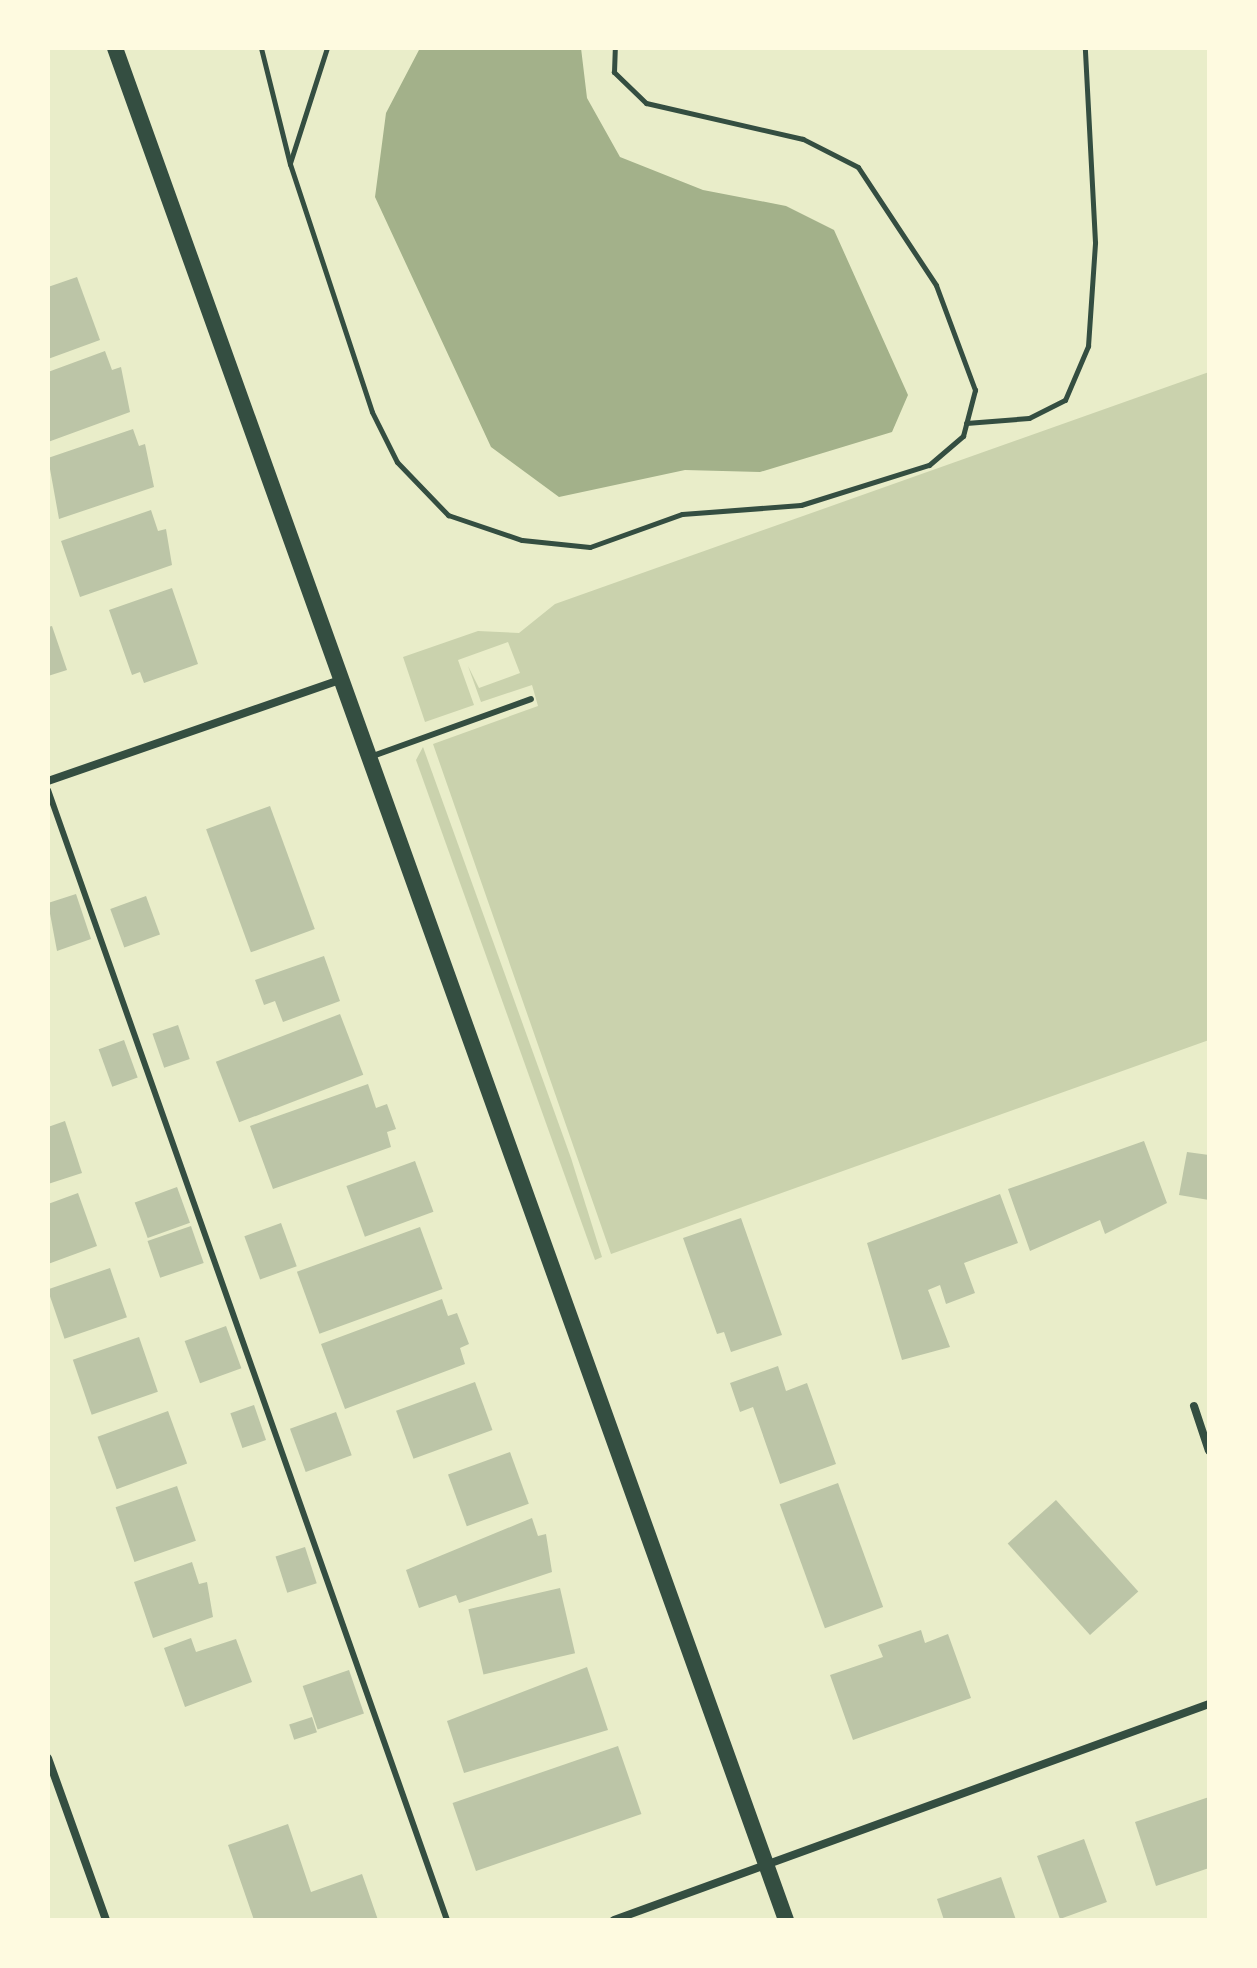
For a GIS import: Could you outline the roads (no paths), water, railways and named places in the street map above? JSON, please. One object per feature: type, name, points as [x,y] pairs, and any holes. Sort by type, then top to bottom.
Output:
[{"type":"main road","points":[[115,48],[786,1920]]},
{"type":"street","points":[[48,781],[343,679]]},
{"type":"street","points":[[1194,1406],[1209,1451]]},
{"type":"street","points":[[614,1920],[1209,1704]]},
{"type":"street","points":[[48,1758],[106,1920]]},
{"type":"lane","points":[[370,757],[531,699]]},
{"type":"lane","points":[[48,790],[447,1920]]}]
